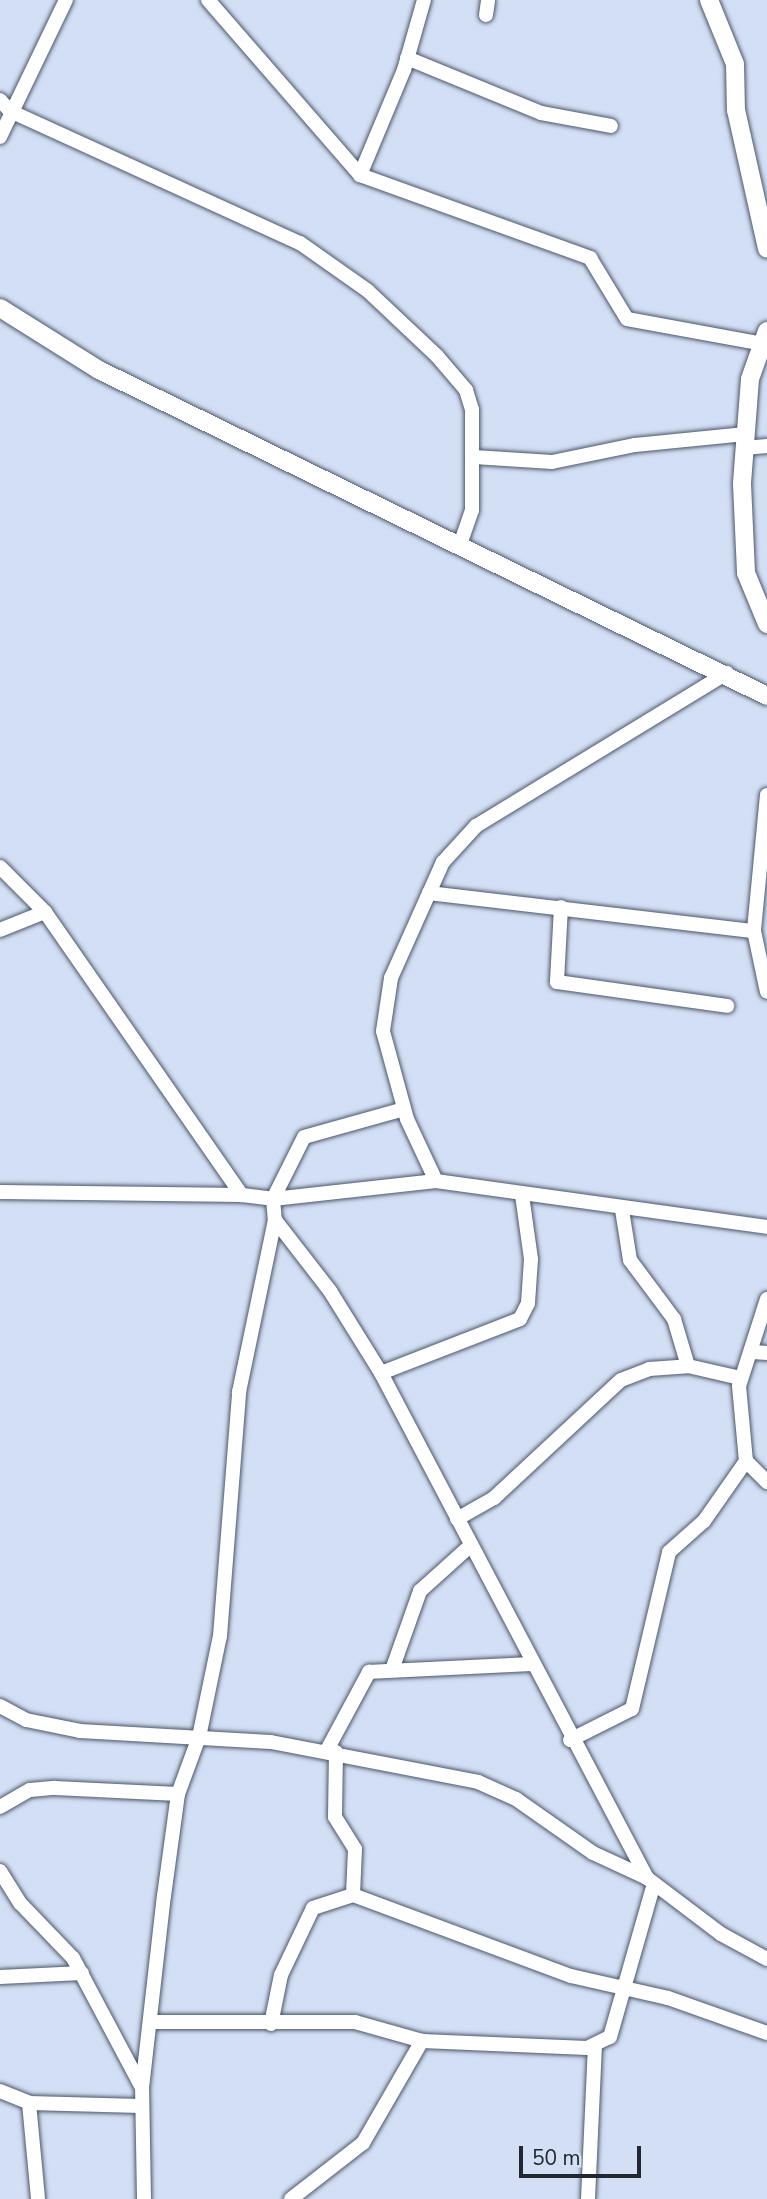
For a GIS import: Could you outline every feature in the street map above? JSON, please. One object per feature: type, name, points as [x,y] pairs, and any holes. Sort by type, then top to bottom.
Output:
[{"type":"street","points":[[0,137],[5,106],[66,0]]},
{"type":"street","points":[[208,0],[360,175],[590,258],[627,319],[765,337],[750,379],[745,441],[746,573],[767,624]]},
{"type":"street","points":[[360,175],[407,58],[424,0]]},
{"type":"street","points":[[486,15],[488,0]]},
{"type":"street","points":[[709,0],[736,64],[736,110],[767,249]]},
{"type":"street","points":[[407,58],[541,113],[611,126]]},
{"type":"street","points":[[5,106],[285,234],[369,291],[466,390],[474,457],[471,510],[460,544]]},
{"type":"street","points":[[0,308],[99,370],[727,673],[767,696]]},
{"type":"street","points":[[474,457],[552,463],[635,445],[745,441],[767,446]]},
{"type":"street","points":[[436,1181],[404,1109],[383,1012],[443,862],[476,826],[727,673]]},
{"type":"street","points":[[767,795],[754,931],[767,990]]},
{"type":"street","points":[[0,867],[46,912],[242,1195]]},
{"type":"street","points":[[429,893],[754,931]]},
{"type":"street","points":[[561,907],[556,982],[727,1006]]},
{"type":"street","points":[[0,930],[46,912]]},
{"type":"street","points":[[144,2199],[142,2088],[178,1794],[199,1737],[220,1636],[239,1392],[275,1220],[273,1199],[304,1137],[404,1109]]},
{"type":"street","points":[[0,1192],[242,1195],[273,1199],[436,1181],[622,1210],[767,1227]]},
{"type":"street","points":[[381,1373],[520,1319],[528,1303],[531,1259],[522,1195]]},
{"type":"street","points":[[622,1210],[630,1260],[674,1319],[688,1366]]},
{"type":"street","points":[[152,2022],[355,2022],[422,2041],[595,2046],[610,2037],[651,1881],[570,1740],[381,1373],[330,1291],[275,1220]]},
{"type":"street","points":[[570,1740],[632,1709],[669,1552],[704,1521],[746,1461],[740,1378],[760,1353],[767,1298]]},
{"type":"street","points":[[457,1519],[494,1498],[621,1380],[649,1369],[688,1366],[740,1378]]},
{"type":"street","points":[[746,1461],[767,1482]]},
{"type":"street","points":[[393,1667],[420,1591],[471,1545]]},
{"type":"street","points":[[353,1895],[355,1849],[335,1817],[332,1751],[354,1690],[369,1672],[393,1667],[530,1664]]},
{"type":"street","points":[[0,1706],[26,1720],[80,1731],[199,1737],[332,1751],[478,1782],[538,1812],[593,1853],[651,1881],[721,1934],[767,1959]]},
{"type":"street","points":[[0,1807],[30,1790],[55,1788],[178,1794]]},
{"type":"street","points":[[0,1871],[18,1899],[82,1973],[142,2088]]},
{"type":"street","points":[[271,2024],[281,1975],[313,1908],[353,1895],[383,1911],[622,1992],[679,2001],[767,2034]]},
{"type":"street","points":[[0,1900],[18,1899]]},
{"type":"street","points":[[0,1977],[82,1973]]},
{"type":"street","points":[[290,2199],[363,2143],[422,2041]]},
{"type":"street","points":[[587,2199],[595,2046]]},
{"type":"street","points":[[0,2091],[29,2103],[141,2106]]},
{"type":"street","points":[[28,2199],[39,2199],[29,2103]]}]
